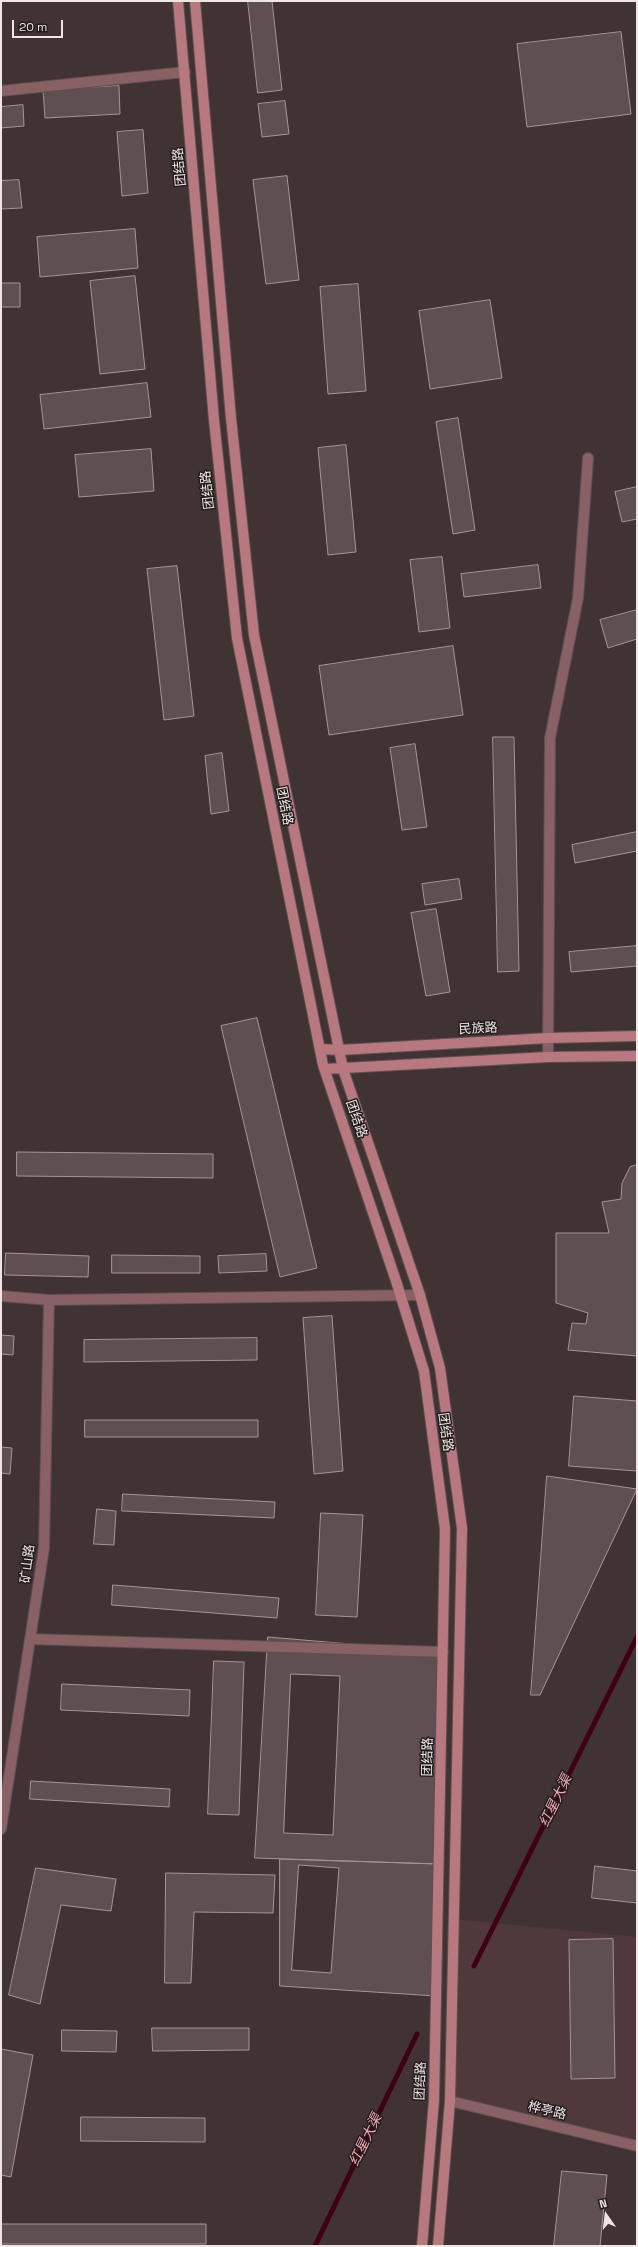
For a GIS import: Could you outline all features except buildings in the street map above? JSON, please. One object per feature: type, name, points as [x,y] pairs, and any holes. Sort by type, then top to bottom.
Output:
[{"type":"main road","name":"团结路","points":[[178,1],[214,420],[237,638],[325,1069],[401,1295],[424,1371],[445,1529],[434,2100],[422,2246]]},
{"type":"main road","name":"团结路","points":[[194,1],[231,418],[254,635],[344,1069],[420,1295],[440,1368],[462,1528],[450,2101],[438,2246]]},
{"type":"main road","name":"民族路","points":[[320,1049],[340,1050],[548,1038],[637,1036]]},
{"type":"main road","points":[[325,1069],[548,1057],[637,1056]]},
{"type":"street","points":[[1,91],[185,72]]},
{"type":"street","points":[[548,1057],[550,738],[578,598],[588,458]]},
{"type":"street","points":[[1,1296],[49,1300],[420,1295]]},
{"type":"street","name":"矿山路","points":[[1,1829],[44,1548],[49,1300]]},
{"type":"street","points":[[30,1639],[443,1652]]},
{"type":"street","name":"桦亭路","points":[[450,2101],[637,2146]]},
{"type":"shaded area","points":[[454,1919],[637,1937],[637,2146],[450,2101]]},
{"type":"waterway","name":"红星大渠","points":[[474,1966],[637,1637]]},
{"type":"waterway","name":"红星大渠","points":[[315,2246],[417,2034]]}]
